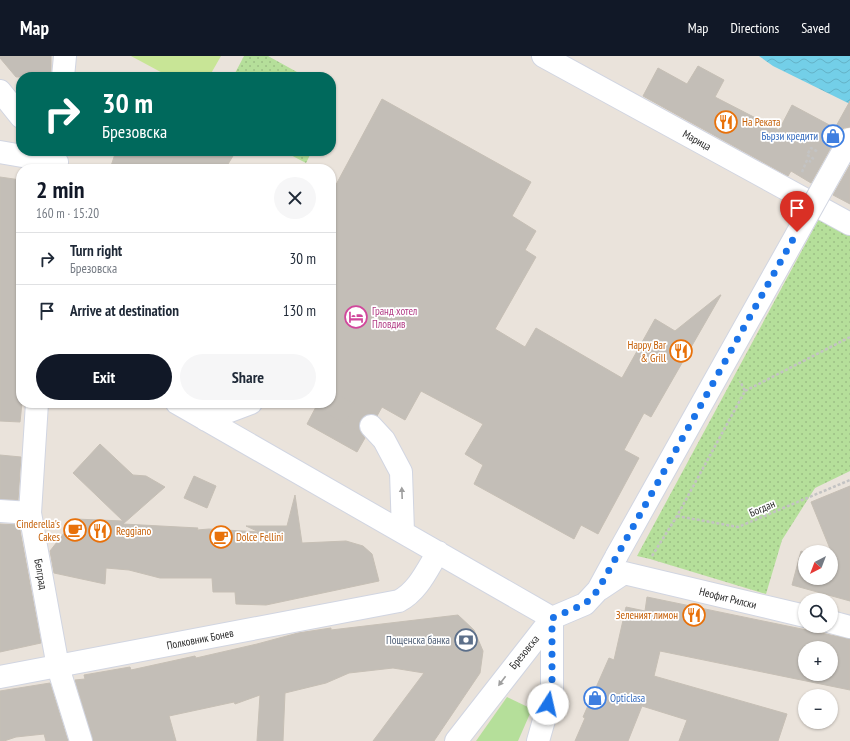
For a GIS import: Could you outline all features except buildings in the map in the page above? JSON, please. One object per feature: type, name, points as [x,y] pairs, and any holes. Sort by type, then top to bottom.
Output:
[{"type":"street","points":[[63,72],[65,56]]},
{"type":"street","name":"Марица","points":[[543,56],[850,224]]},
{"type":"street","points":[[0,91],[16,111]]},
{"type":"street","name":"Брезовска","points":[[456,741],[552,618],[585,604],[598,590],[850,139]]},
{"type":"street","points":[[0,152],[16,154]]},
{"type":"street","points":[[37,156],[55,158]]},
{"type":"street","name":"Белград","points":[[37,408],[30,513],[58,667],[81,741]]},
{"type":"street","points":[[186,408],[552,618],[552,692],[538,741]]},
{"type":"street","points":[[206,420],[238,408]]},
{"type":"street","points":[[371,426],[384,440],[401,472],[403,532]]},
{"type":"street","points":[[0,510],[30,513]]},
{"type":"street","name":"Полковник Бонев","points":[[0,677],[399,601],[406,598],[416,587],[438,552]]},
{"type":"street","name":"Неофит Рилски","points":[[598,590],[624,573],[798,614]]},
{"type":"street","points":[[838,624],[850,627]]},
{"type":"path","points":[[745,391],[850,337]]},
{"type":"path","name":"Богдан","points":[[677,516],[738,527],[850,480]]},
{"type":"green space","points":[[131,56],[221,56],[212,72],[161,72]]},
{"type":"green space","points":[[244,56],[268,56],[297,72],[236,72]]},
{"type":"green space","points":[[293,156],[310,156],[306,163]]},
{"type":"green space","points":[[821,215],[850,230],[850,471],[815,488],[782,540],[766,594],[637,556]]},
{"type":"green space","points":[[507,697],[532,709],[518,741],[476,741]]},
{"type":"water","points":[[759,56],[850,56],[850,104],[773,66]]},
{"type":"tunnel","points":[[336,406],[371,426]]},
{"type":"place","name":"На Реката","points":[[726,122]]},
{"type":"place","name":"Бързи кредити","points":[[833,136]]},
{"type":"place","name":"Гранд хотел Пловдив","points":[[356,317]]},
{"type":"place","name":"Happy Bar & Grill","points":[[681,351]]},
{"type":"place","name":"Cinderella's Cakes","points":[[75,530]]},
{"type":"place","name":"Reggiano","points":[[100,531]]},
{"type":"place","name":"Dolce Fellini","points":[[221,537]]},
{"type":"place","name":"Зеленият лимон","points":[[694,615]]},
{"type":"place","name":"Пощенска банка","points":[[466,640]]},
{"type":"place","name":"Opticlasa","points":[[595,698]]},
{"type":"route","points":[[548,704],[552,692],[552,618],[585,604],[598,590],[797,232]]}]
